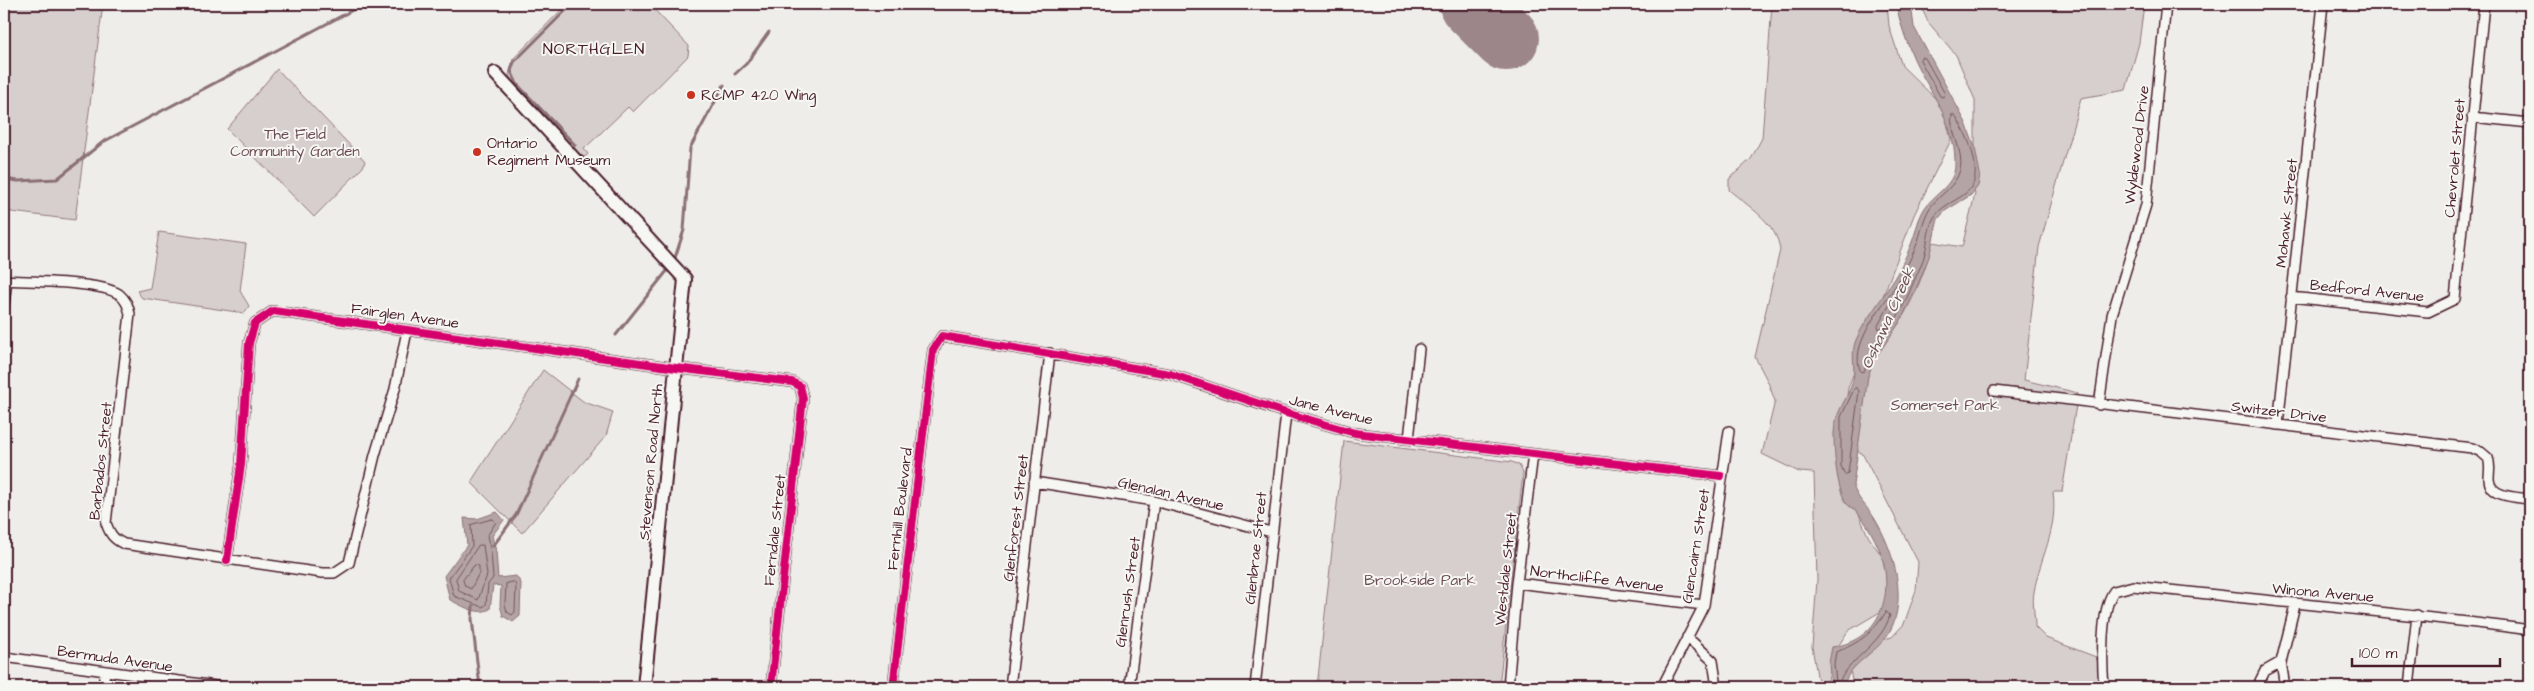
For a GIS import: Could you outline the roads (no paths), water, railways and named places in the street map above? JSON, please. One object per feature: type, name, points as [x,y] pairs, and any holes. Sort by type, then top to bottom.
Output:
[{"type":"street","name":"Wyldewood Drive","points":[[2099,405],[2112,314],[2146,205],[2166,4]]},
{"type":"street","name":"Mohawk Street","points":[[2278,425],[2324,4]]},
{"type":"street","name":"Chevrolet Street","points":[[2440,306],[2455,299],[2484,4]]},
{"type":"street","name":"Stevenson Road North","points":[[495,73],[685,279],[644,687]]},
{"type":"street","points":[[2472,117],[2530,123]]},
{"type":"street","points":[[4,304],[5,280]]},
{"type":"street","name":"Barbados Street","points":[[5,280],[94,287],[118,294],[127,301],[130,314],[106,524],[110,534],[124,544],[322,573],[334,573],[349,563],[375,455],[395,389],[407,331]]},
{"type":"street","name":"Bedford Avenue","points":[[2291,297],[2428,312],[2440,306]]},
{"type":"street","name":"Fairglen Avenue","points":[[227,560],[241,465],[249,343],[255,322],[267,313],[282,311],[407,331],[792,382]]},
{"type":"street","name":"Jane Avenue","points":[[942,336],[1170,374],[1286,413],[1355,433],[1721,476]]},
{"type":"street","name":"Fernhill Boulevard","points":[[893,687],[933,350],[942,336]]},
{"type":"street","points":[[1409,439],[1419,349]]},
{"type":"street","name":"Glenforest Street","points":[[1010,687],[1050,353]]},
{"type":"street","name":"Ferndale Street","points":[[771,687],[803,398],[800,386],[792,382]]},
{"type":"street","name":"Switzer Drive","points":[[1994,392],[2477,449],[2488,458],[2490,483],[2496,491],[2510,497],[2530,499]]},
{"type":"street","name":"Glenbrae Street","points":[[1255,687],[1286,413]]},
{"type":"street","name":"Glencairn Street","points":[[1662,687],[1704,605],[1721,476],[1729,431]]},
{"type":"street","name":"Westdale Street","points":[[1508,687],[1517,583],[1532,454]]},
{"type":"street","name":"Glenalan Avenue","points":[[1034,482],[1154,501],[1272,532]]},
{"type":"street","name":"Glenrush Street","points":[[1129,687],[1154,501]]},
{"type":"street","name":"Northcliffe Avenue","points":[[1517,583],[1704,605]]},
{"type":"street","name":"Winona Avenue","points":[[2104,687],[2103,658],[2106,608],[2114,591],[2133,586],[2295,605],[2416,615],[2530,630]]},
{"type":"street","points":[[2285,687],[2282,662],[2295,605]]},
{"type":"street","points":[[2409,687],[2416,615]]},
{"type":"street","points":[[1687,637],[1713,661],[1717,687]]},
{"type":"street","name":"Bermuda Avenue","points":[[4,657],[223,687]]},
{"type":"street","points":[[2261,687],[2259,683],[2265,671],[2282,662]]},
{"type":"street","points":[[103,687],[105,671]]},
{"type":"water","name":"Oshawa Creek","points":[[1896,4],[1911,4],[1914,27],[1966,123],[1975,148],[1980,174],[1978,186],[1971,195],[1945,211],[1938,219],[1929,257],[1918,284],[1900,322],[1874,360],[1868,376],[1853,485],[1859,498],[1881,529],[1893,560],[1897,577],[1897,610],[1893,625],[1885,639],[1855,667],[1846,680],[1844,687],[1831,687],[1829,663],[1832,647],[1849,643],[1863,635],[1881,611],[1885,597],[1884,565],[1879,549],[1867,525],[1857,512],[1846,503],[1840,487],[1835,459],[1835,425],[1853,380],[1854,345],[1864,325],[1901,267],[1922,213],[1947,185],[1954,173],[1955,165],[1953,141],[1945,118],[1910,49]]},
{"type":"water","points":[[497,512],[504,520],[492,536],[496,551],[498,578],[516,576],[521,583],[520,616],[513,622],[503,616],[500,605],[501,586],[493,585],[490,609],[475,611],[450,600],[444,576],[467,545],[464,518],[477,519]]},
{"type":"waterway","points":[[4,179],[18,181],[57,179],[103,142],[364,4]]},
{"type":"waterway","points":[[572,4],[514,62],[511,71],[517,84],[575,145]]},
{"type":"waterway","points":[[735,74],[746,64],[769,32]]},
{"type":"waterway","points":[[674,261],[684,230],[690,148],[724,85]]},
{"type":"waterway","points":[[616,335],[667,271]]},
{"type":"waterway","points":[[493,546],[516,515],[578,379]]},
{"type":"waterway","points":[[473,606],[472,619],[480,687]]},
{"type":"place","name":"RCMP 420 Wing","points":[[691,95]]},
{"type":"place","name":"Ontario Regiment Museum","points":[[477,152]]},
{"type":"district","name":"NORTHGLEN","points":[[594,49]]},
{"type":"park label","name":"The Field Community Garden","points":[[295,142]]},
{"type":"park label","name":"Somerset Park","points":[[1945,405]]},
{"type":"park label","name":"Brookside Park","points":[[1420,580]]}]
